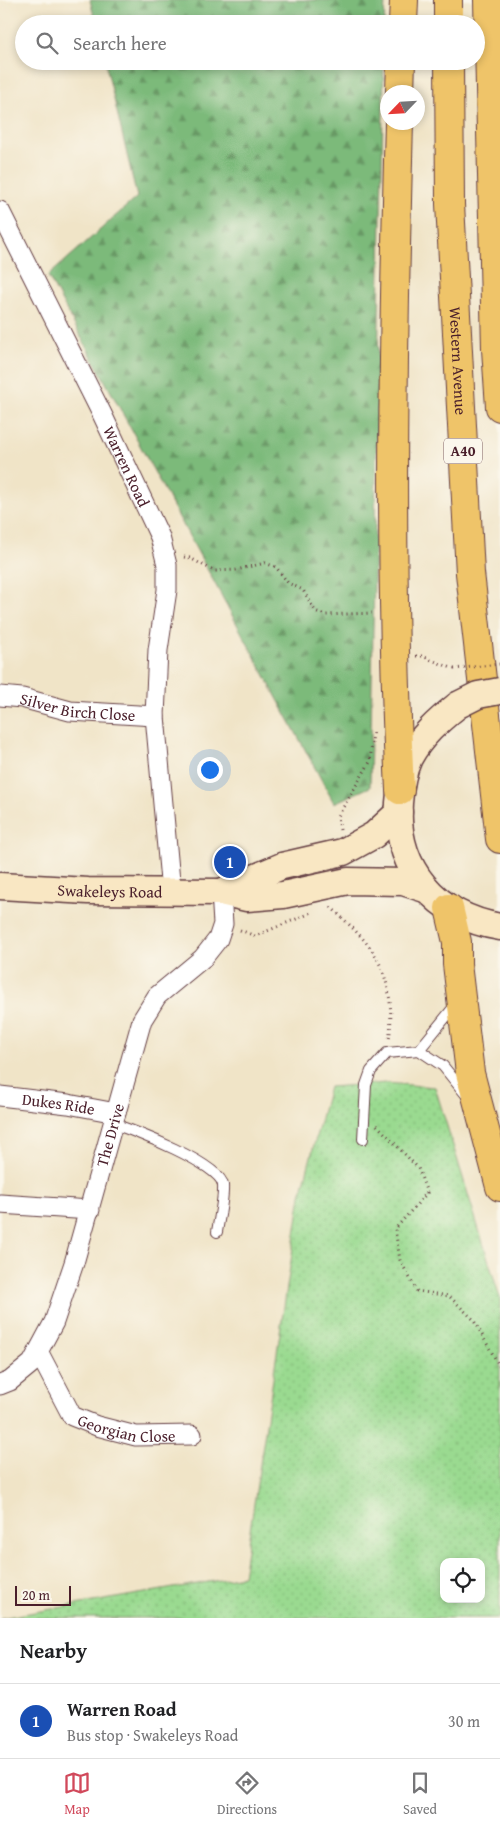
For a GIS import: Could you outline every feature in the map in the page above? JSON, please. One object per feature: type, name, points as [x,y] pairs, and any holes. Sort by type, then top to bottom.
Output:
[{"type":"highway","points":[[403,15],[404,0]]},
{"type":"highway","points":[[448,0],[448,15]]},
{"type":"highway","points":[[488,0],[496,349],[500,407]]},
{"type":"highway","points":[[400,85],[401,70]]},
{"type":"highway","name":"Western Avenue","points":[[449,70],[450,204],[470,573],[500,839]]},
{"type":"highway","points":[[399,130],[394,411],[395,611],[400,801]]},
{"type":"highway","points":[[449,908],[457,942],[457,964],[464,1036],[478,1109],[500,1187]]},
{"type":"main road","points":[[493,925],[465,917],[449,908],[425,889],[413,871],[406,854],[401,835],[400,801],[408,761],[418,742],[435,722],[458,705],[478,695],[500,691]]},
{"type":"main road","name":"Swakeleys Road","points":[[221,892],[282,866],[343,852],[374,835],[400,801]]},
{"type":"main road","name":"Swakeleys Road","points":[[0,886],[88,891],[221,892],[247,898],[283,895],[348,880],[403,882],[425,889]]},
{"type":"street","name":"Warren Road","points":[[0,211],[106,422],[160,537],[165,556],[167,590],[158,650],[155,716],[172,892]]},
{"type":"street","name":"Silver Birch Close","points":[[0,696],[22,698],[70,711],[155,716]]},
{"type":"street","name":"The Drive","points":[[0,1384],[19,1374],[39,1353],[51,1330],[90,1210],[135,1038],[149,1005],[213,947],[223,924],[221,892]]},
{"type":"street","name":"Dukes Ride","points":[[0,1096],[68,1104],[114,1118]]},
{"type":"street","points":[[0,1204],[90,1210]]},
{"type":"street","name":"Georgian Close","points":[[39,1353],[72,1416],[97,1426],[136,1436],[192,1435]]},
{"type":"lane","points":[[419,1050],[461,999]]},
{"type":"lane","points":[[363,1139],[366,1085],[371,1071],[387,1053],[419,1050],[442,1066],[478,1109]]},
{"type":"lane","points":[[114,1118],[204,1166],[218,1176],[223,1185],[217,1232]]},
{"type":"path","points":[[165,556],[190,558],[214,572],[236,570],[265,563],[276,567],[288,583],[303,590],[316,611],[325,615],[395,611]]},
{"type":"path","points":[[414,656],[422,656],[454,669],[500,664]]},
{"type":"path","points":[[338,816],[370,762],[374,724]]},
{"type":"path","points":[[322,909],[337,904]]},
{"type":"path","points":[[330,906],[370,946],[387,982],[392,1022],[387,1053]]},
{"type":"path","points":[[223,924],[255,936],[314,912]]},
{"type":"path","points":[[364,1112],[418,1168],[427,1193],[395,1229],[400,1260],[417,1291],[449,1296],[473,1319],[500,1367]]},
{"type":"green space","points":[[90,0],[385,0],[384,15],[94,15]]},
{"type":"green space","points":[[107,70],[384,70],[384,85],[380,85],[380,130],[383,130],[370,787],[334,803],[48,276],[137,197]]},
{"type":"green space","points":[[386,1083],[435,1087],[500,1298],[500,1618],[0,1618],[243,1576],[301,1195],[329,1087]]},
{"type":"place","name":"Warren Road","points":[[230,862]]}]
